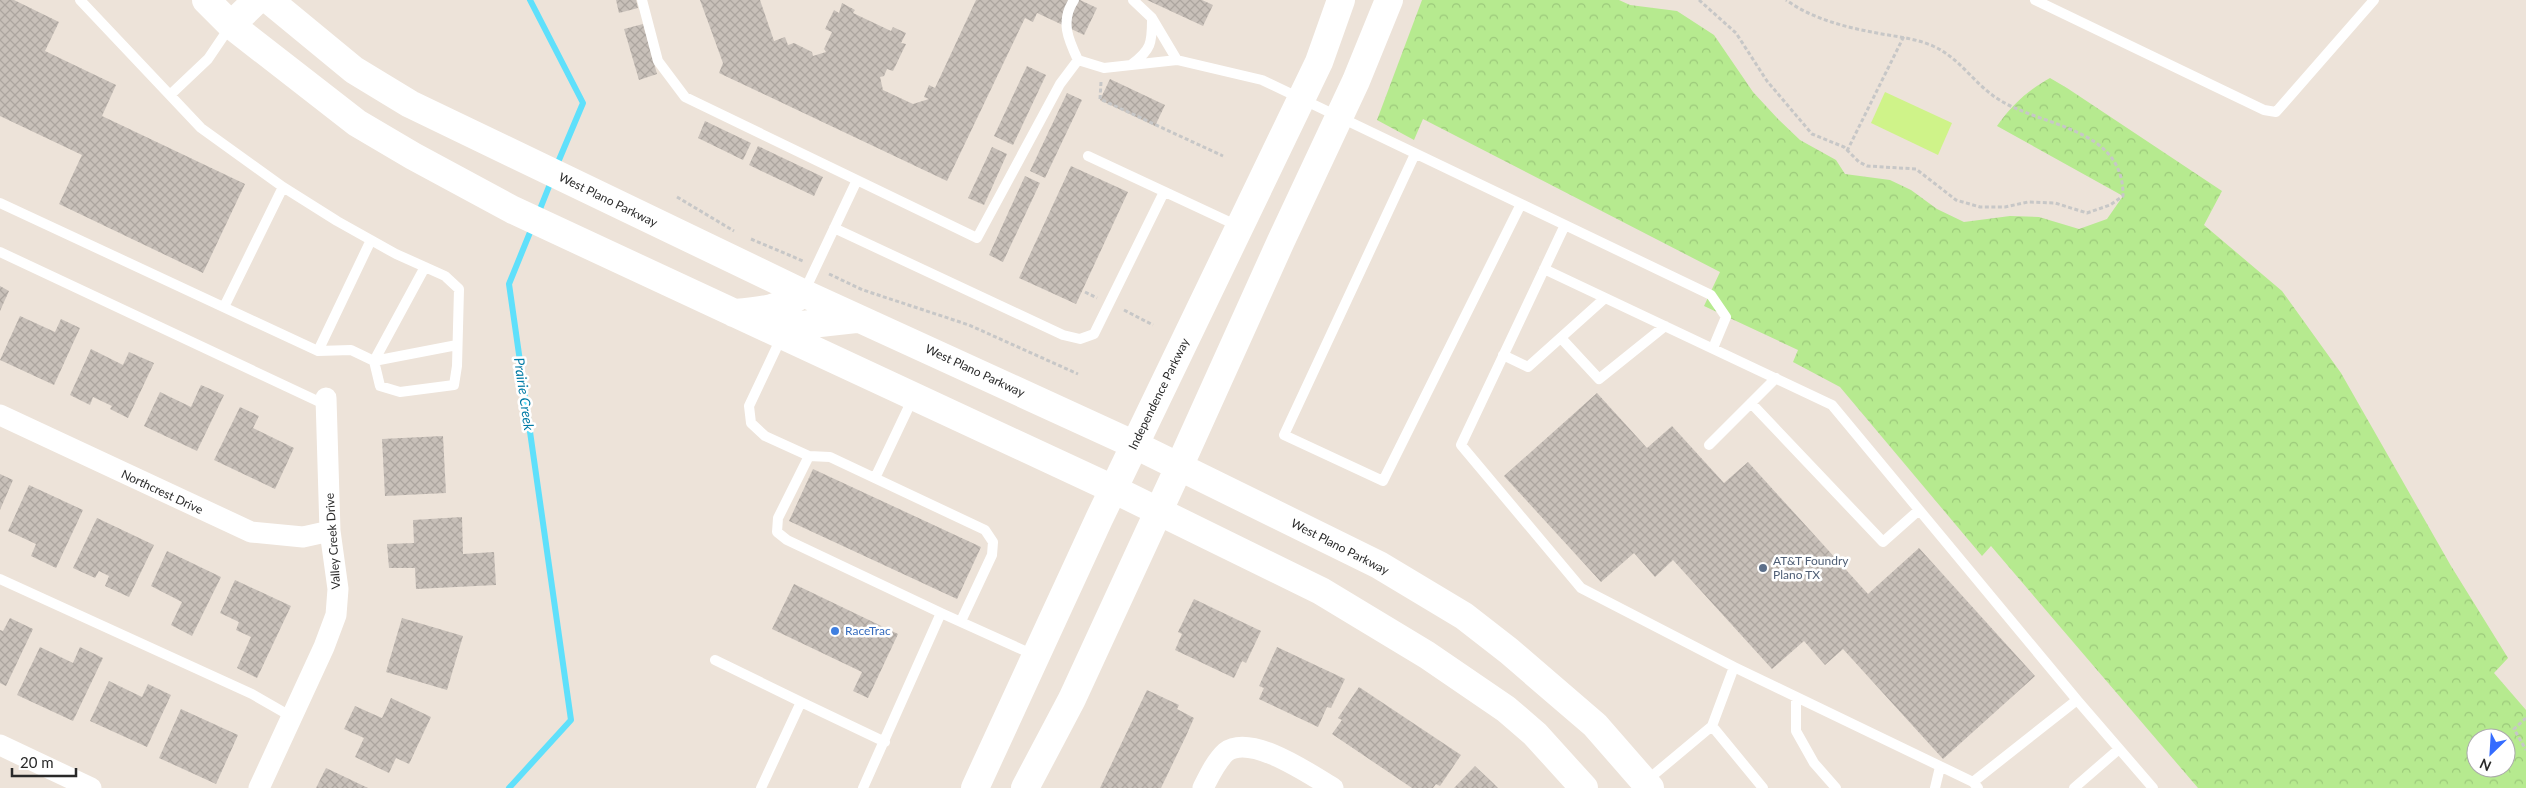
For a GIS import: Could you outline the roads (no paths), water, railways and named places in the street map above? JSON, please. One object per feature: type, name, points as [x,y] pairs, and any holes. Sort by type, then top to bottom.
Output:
[{"type":"main road","points":[[206,0],[231,25],[357,123],[413,156],[513,210],[1113,489],[1322,591],[1476,687],[1536,734],[1584,788]]},
{"type":"main road","points":[[231,25],[257,0]]},
{"type":"main road","name":"West Plano Parkway","points":[[270,0],[354,70],[381,88],[530,163],[803,293],[1135,445],[1379,565],[1464,616],[1595,725],[1644,786]]},
{"type":"main road","name":"Independence Parkway","points":[[975,788],[1113,489],[1319,62],[1341,0]]},
{"type":"main road","points":[[1026,788],[1072,699],[1179,467],[1356,81],[1389,0]]},
{"type":"main road","points":[[734,313],[775,308],[792,302],[803,293]]},
{"type":"main road","points":[[782,335],[802,325],[858,318]]},
{"type":"street","name":"Valley Creek Drive","points":[[259,788],[324,647],[336,615],[338,589],[330,531],[326,401]]},
{"type":"street","name":"Northcrest Drive","points":[[0,416],[251,532],[302,537],[330,531]]},
{"type":"street","points":[[0,745],[91,788]]},
{"type":"street","points":[[1203,788],[1216,764],[1228,751],[1244,747],[1278,756],[1333,788]]},
{"type":"lane","points":[[80,0],[201,128],[282,186],[371,240],[445,276],[459,289],[458,345],[454,385],[400,392],[380,386],[374,361],[425,267]]},
{"type":"lane","points":[[642,0],[658,61],[685,97],[977,238],[1060,84],[1078,60]]},
{"type":"lane","points":[[1074,0],[1068,9],[1065,31],[1078,60],[1104,68],[1177,60],[1262,80],[1710,295],[1726,318],[1713,348]]},
{"type":"lane","points":[[1133,0],[1152,18],[1177,60]]},
{"type":"lane","points":[[2035,0],[2264,110],[2276,112],[2374,0]]},
{"type":"lane","points":[[1131,65],[1143,56],[1152,43],[1152,18]]},
{"type":"lane","points":[[170,95],[208,59],[231,25]]},
{"type":"lane","points":[[1415,154],[1284,435],[1383,481],[1521,204]]},
{"type":"lane","points":[[1088,156],[1241,227]]},
{"type":"lane","points":[[803,293],[857,180]]},
{"type":"lane","points":[[224,307],[282,186]]},
{"type":"lane","points":[[834,228],[1063,335],[1080,340],[1094,334],[1164,192]]},
{"type":"lane","points":[[0,203],[318,351],[351,350],[374,361],[458,345]]},
{"type":"lane","points":[[1565,225],[1461,445],[1581,588],[1734,667],[1975,785],[2077,700]]},
{"type":"lane","points":[[318,351],[371,240]]},
{"type":"lane","points":[[0,252],[326,401]]},
{"type":"lane","points":[[1544,269],[1832,404],[2077,700],[2153,788]]},
{"type":"lane","points":[[1503,355],[1528,367],[1605,298]]},
{"type":"lane","points":[[1561,338],[1598,379],[1665,326]]},
{"type":"lane","points":[[782,335],[749,406],[751,423],[764,436],[809,456],[830,457],[985,530],[993,542],[992,556],[961,621]]},
{"type":"lane","points":[[1709,445],[1776,378]]},
{"type":"lane","points":[[875,478],[914,396]]},
{"type":"lane","points":[[1751,403],[1883,542],[1920,510]]},
{"type":"lane","points":[[809,456],[778,518],[777,532],[787,540],[1035,655]]},
{"type":"lane","points":[[0,579],[252,694],[292,716]]},
{"type":"lane","points":[[863,788],[941,613]]},
{"type":"lane","points":[[715,660],[885,742]]},
{"type":"lane","points":[[1644,786],[1712,726],[1734,667]]},
{"type":"lane","points":[[1796,697],[1796,730],[1814,763],[1836,788]]},
{"type":"lane","points":[[761,788],[801,702]]},
{"type":"lane","points":[[1712,726],[1763,788]]},
{"type":"lane","points":[[2074,788],[2119,749]]},
{"type":"lane","points":[[1934,788],[1940,767]]},
{"type":"waterway","name":"Prairie Creek","points":[[530,0],[583,103],[556,167]]},
{"type":"waterway","name":"Prairie Creek","points":[[538,214],[552,179]]},
{"type":"waterway","name":"Prairie Creek","points":[[509,788],[571,720],[509,284],[533,225]]},
{"type":"place","name":"AT&T Foundry Plano TX","points":[[1763,568]]},
{"type":"place","name":"RaceTrac","points":[[835,631]]}]
